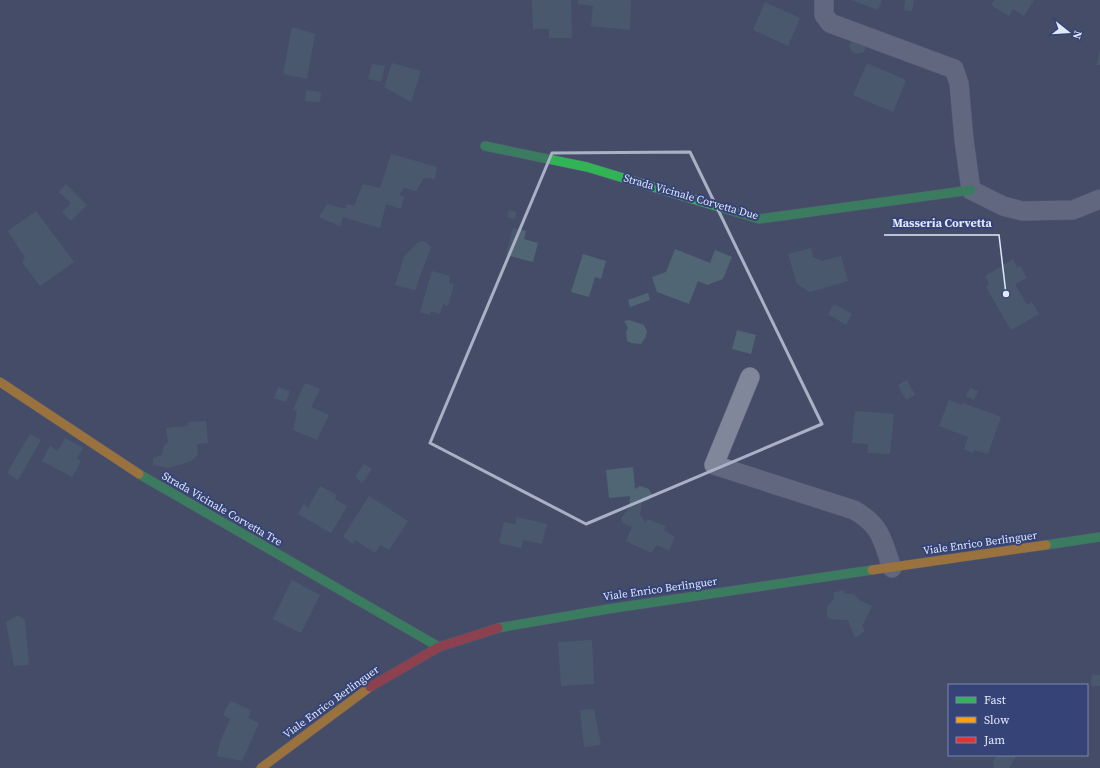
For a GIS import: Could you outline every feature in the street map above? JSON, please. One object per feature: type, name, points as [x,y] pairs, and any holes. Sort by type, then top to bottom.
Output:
[{"type":"street","points":[[824,0],[824,15],[830,23],[954,69],[959,83],[964,140],[971,190],[1003,206],[1022,211],[1073,210],[1100,199]]},
{"type":"street","name":"Strada Vicinale Corvetta Due","points":[[485,146],[587,166],[759,219],[971,190]]},
{"type":"street","points":[[750,377],[714,465],[858,512],[871,520],[879,531],[892,568]]},
{"type":"street","name":"Strada Vicinale Corvetta Tre","points":[[0,382],[135,472],[439,647]]},
{"type":"street","name":"Viale Enrico Berlinguer","points":[[261,768],[356,696],[392,673],[439,647],[503,627],[543,619],[1100,537]]},
{"type":"highlighted area","points":[[690,152],[822,424],[586,524],[430,443],[552,153]]},
{"type":"building","points":[[532,0],[571,0],[572,38],[549,38],[549,29],[533,29]]},
{"type":"building","points":[[578,0],[631,0],[630,30],[591,26],[593,6],[578,4]]},
{"type":"building","points":[[851,0],[882,0],[878,10]]},
{"type":"building","points":[[905,0],[914,0],[912,11],[904,10]]},
{"type":"building","points":[[994,0],[1034,0],[1024,16],[1013,9],[1009,16],[991,5]]},
{"type":"building","points":[[765,2],[800,18],[788,46],[753,30]]},
{"type":"building","points":[[292,27],[315,34],[307,79],[283,74]]},
{"type":"building","points":[[852,40],[866,46],[864,52],[856,54],[851,51],[849,46]]},
{"type":"building","points":[[1099,52],[1100,65],[1097,65]]},
{"type":"building","points":[[392,63],[421,71],[411,102],[384,87]]},
{"type":"building","points":[[867,63],[906,80],[893,112],[853,95]]},
{"type":"building","points":[[372,64],[385,66],[381,82],[368,79]]},
{"type":"building","points":[[306,90],[321,92],[320,102],[305,101]]},
{"type":"building","points":[[391,154],[437,167],[435,179],[424,178],[416,191],[404,188],[399,195],[404,197],[401,209],[386,204],[380,228],[343,217],[340,226],[319,217],[327,204],[345,209],[347,204],[354,206],[363,184],[380,188]]},
{"type":"building","points":[[66,184],[87,205],[71,221],[62,212],[71,203],[59,192]]},
{"type":"building","points":[[509,210],[516,212],[515,219],[507,217]]},
{"type":"building","points":[[36,211],[74,262],[40,286],[22,262],[25,258],[8,231]]},
{"type":"building","points":[[513,228],[526,231],[524,239],[538,243],[533,262],[506,255]]},
{"type":"building","points":[[421,241],[426,242],[431,247],[415,290],[395,285],[404,257],[417,243]]},
{"type":"building","points":[[811,248],[813,257],[822,261],[841,256],[848,281],[810,292],[797,284],[788,254]]},
{"type":"building","points":[[675,249],[710,263],[715,250],[732,257],[723,279],[707,285],[698,281],[689,304],[657,292],[652,277],[666,272]]},
{"type":"building","points":[[583,254],[606,261],[601,279],[595,277],[589,297],[571,292]]},
{"type":"building","points":[[1013,259],[1017,268],[1020,266],[1027,278],[1015,284],[1027,305],[1032,302],[1039,314],[1011,330],[986,287],[989,283],[985,276]]},
{"type":"building","points":[[432,271],[450,276],[449,283],[454,284],[448,306],[443,304],[440,314],[431,311],[430,315],[420,312]]},
{"type":"building","points":[[648,293],[650,300],[630,307],[628,300]]},
{"type":"building","points":[[834,304],[852,314],[846,325],[828,314]]},
{"type":"building","points":[[629,320],[644,325],[647,332],[641,344],[627,341],[626,332],[628,328],[624,321]]},
{"type":"building","points":[[737,330],[756,335],[751,354],[732,349]]},
{"type":"building","points":[[907,380],[915,395],[906,400],[898,385]]},
{"type":"building","points":[[305,383],[320,389],[311,407],[329,415],[317,440],[293,430],[297,412],[293,410]]},
{"type":"building","points":[[278,387],[290,391],[286,402],[274,398]]},
{"type":"building","points":[[970,388],[978,391],[974,400],[966,396]]},
{"type":"building","points":[[949,400],[962,405],[963,403],[1001,417],[988,454],[974,450],[973,453],[964,449],[968,437],[939,426]]},
{"type":"building","points":[[855,411],[894,414],[890,454],[867,453],[868,444],[852,443]]},
{"type":"building","points":[[206,421],[208,443],[197,444],[198,454],[192,461],[169,468],[153,465],[153,458],[162,455],[164,446],[168,442],[166,428],[188,426],[188,422]]},
{"type":"building","points":[[30,434],[41,440],[18,480],[7,473]]},
{"type":"building","points":[[65,438],[83,448],[77,458],[81,461],[72,477],[42,461],[50,446],[58,451]]},
{"type":"building","points":[[364,464],[372,469],[362,483],[355,477]]},
{"type":"building","points":[[633,467],[635,489],[640,486],[649,489],[652,495],[649,500],[642,503],[640,515],[646,523],[647,519],[666,526],[664,530],[675,537],[669,551],[657,545],[651,553],[626,541],[632,527],[623,523],[621,518],[629,508],[630,496],[609,498],[606,470]]},
{"type":"building","points":[[320,486],[337,495],[335,499],[347,506],[331,533],[298,514],[304,504],[308,508]]},
{"type":"building","points":[[369,496],[408,521],[389,550],[380,545],[375,553],[355,540],[353,544],[343,537]]},
{"type":"building","points":[[517,517],[547,524],[542,544],[523,540],[521,548],[499,543],[504,522],[515,524]]},
{"type":"building","points":[[292,580],[320,595],[301,633],[273,619]]},
{"type":"building","points":[[843,590],[845,594],[854,594],[859,600],[872,606],[862,626],[865,631],[855,638],[848,620],[831,619],[827,617],[827,607],[834,599],[833,593]]},
{"type":"building","points":[[17,616],[22,617],[25,621],[29,665],[14,666],[6,622]]},
{"type":"building","points":[[592,640],[594,684],[561,686],[558,642]]},
{"type":"building","points":[[1092,674],[1100,675],[1100,686],[1091,686]]},
{"type":"building","points":[[230,701],[251,710],[248,718],[259,723],[242,761],[217,756],[220,742],[230,719],[223,715]]},
{"type":"building","points":[[594,709],[601,745],[584,747],[580,710]]},
{"type":"building","points":[[997,756],[1016,756],[1009,768],[994,768],[993,761]]},
{"type":"traffic: fast","points":[[485,146],[587,167],[759,219],[971,190]]},
{"type":"traffic: fast","points":[[139,474],[439,647]]},
{"type":"traffic: fast","points":[[1046,545],[1100,537]]},
{"type":"traffic: fast","points":[[498,628],[608,609],[872,570]]},
{"type":"traffic: slow","points":[[0,382],[139,474]]},
{"type":"traffic: slow","points":[[872,570],[1046,545]]},
{"type":"traffic: slow","points":[[261,768],[370,687]]},
{"type":"traffic: jam","points":[[370,687],[439,647],[498,628]]},
{"type":"place","name":"Masseria Corvetta","points":[[1006,294]]}]
